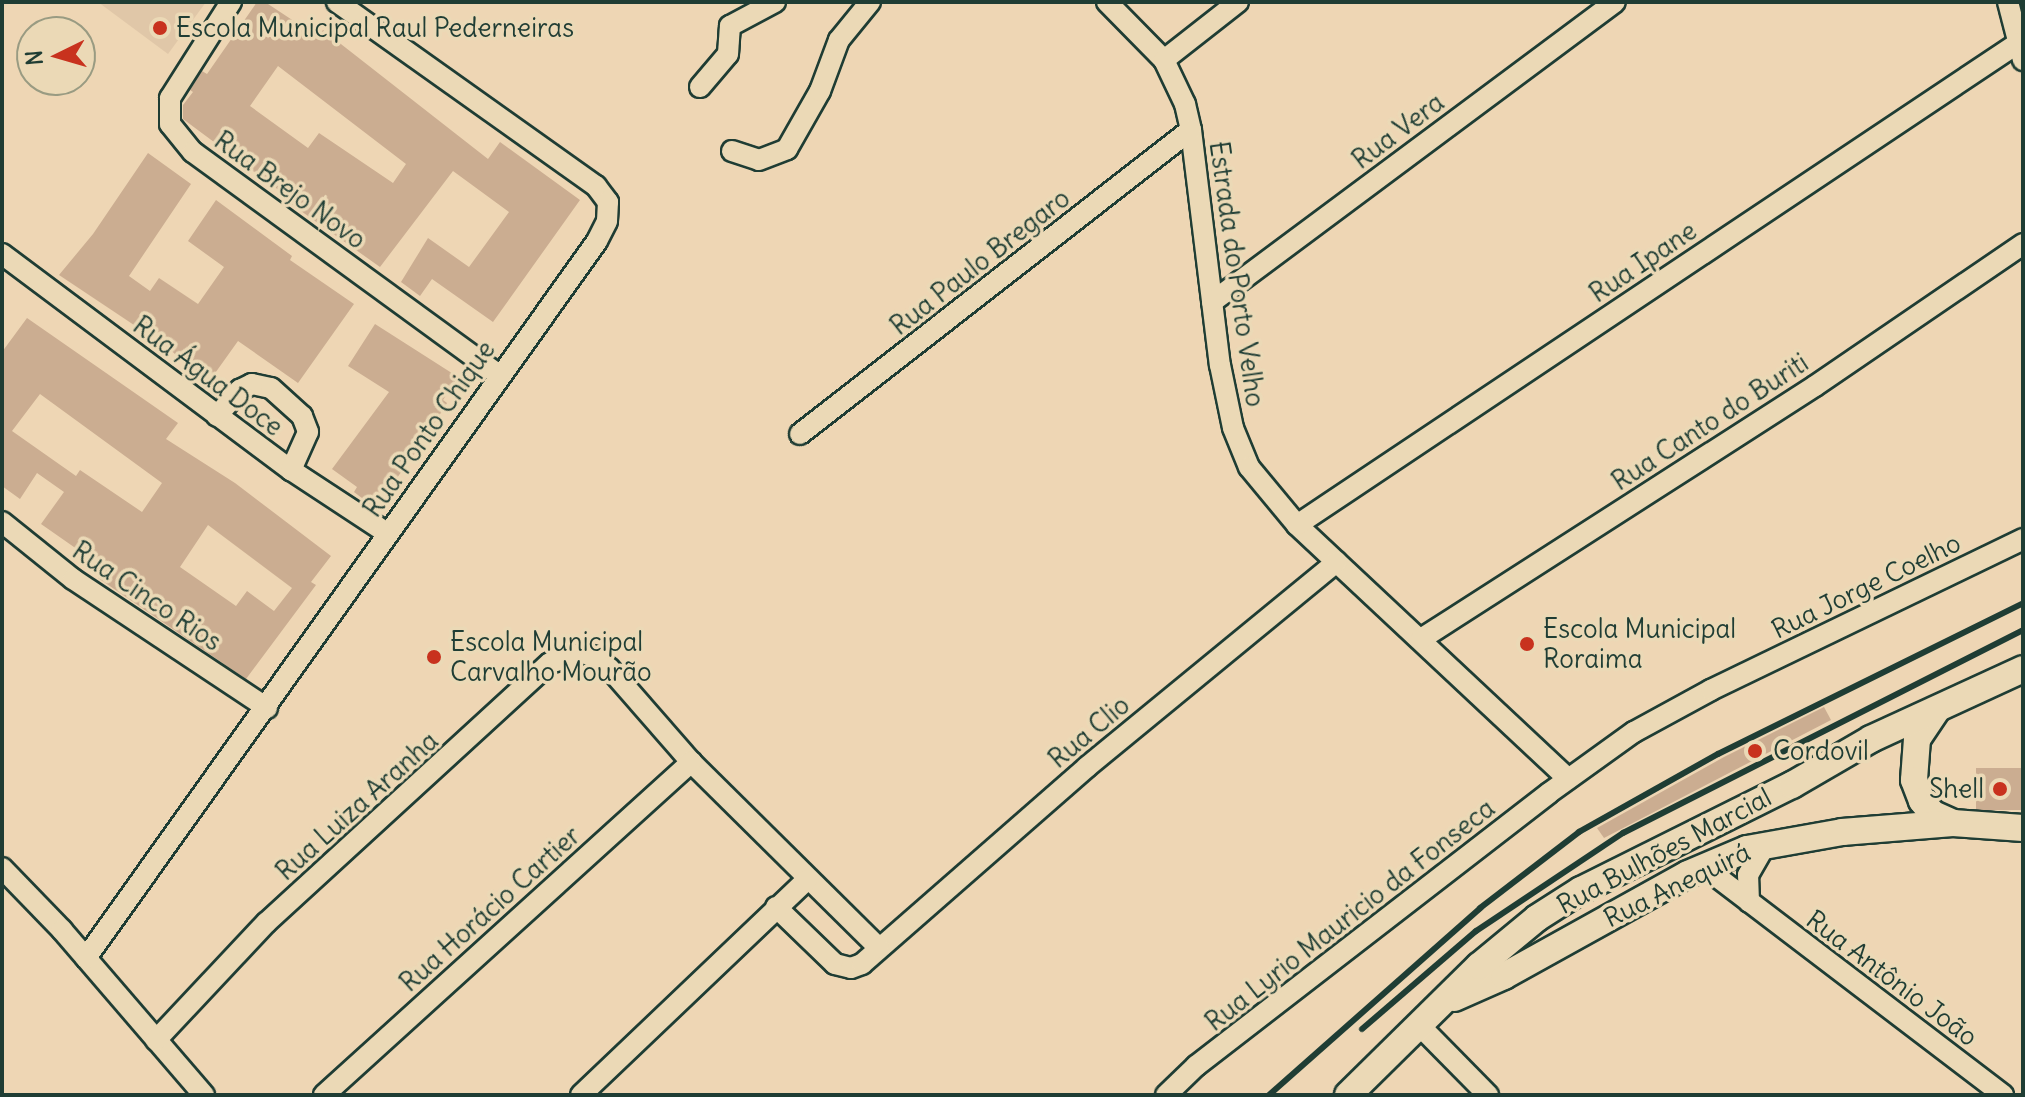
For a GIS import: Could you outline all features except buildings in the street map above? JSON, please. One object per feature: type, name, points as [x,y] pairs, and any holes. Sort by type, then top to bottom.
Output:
[{"type":"main road","name":"Rua Bulhões Marcial","points":[[1348,1095],[1479,966],[1537,918],[1581,890],[1792,785],[1871,739],[2023,669]]},
{"type":"main road","points":[[1937,710],[1917,739],[1914,780],[1922,801],[1933,814],[1953,823]]},
{"type":"main road","name":"Rua Anequirá","points":[[1444,1002],[1504,976],[1730,854],[1766,844],[1842,832],[1953,823],[2023,828]]},
{"type":"street","name":"Rua Brejo Novo","points":[[231,2],[176,86],[170,98],[170,124],[193,152],[499,375]]},
{"type":"street","name":"Rua Ponto Chique","points":[[86,958],[267,708],[387,533],[597,241],[607,221],[608,202],[596,186],[337,2]]},
{"type":"street","points":[[700,87],[728,54],[730,26],[775,2]]},
{"type":"street","points":[[732,151],[759,160],[787,149],[820,91],[839,40],[870,2]]},
{"type":"street","name":"Estrada do Porto Velho","points":[[1107,2],[1164,60],[1181,96],[1191,130],[1212,302],[1233,428],[1249,467],[1297,525],[1568,779]]},
{"type":"street","points":[[1164,60],[1238,2]]},
{"type":"street","name":"Rua Vera","points":[[1212,302],[1615,2]]},
{"type":"street","points":[[2008,2],[2021,51]]},
{"type":"street","name":"Rua Ipane","points":[[1297,525],[2021,51]]},
{"type":"street","name":"Rua Paulo Bregaro","points":[[800,434],[1191,130]]},
{"type":"street","name":"Rua Canto do Buriti","points":[[1421,639],[1815,386],[2023,244]]},
{"type":"street","name":"Rua Água Doce","points":[[2,254],[291,470],[387,533]]},
{"type":"street","points":[[217,416],[240,390],[252,384],[271,388],[302,416],[308,432],[291,470]]},
{"type":"street","name":"Rua Cinco Rios","points":[[2,522],[73,579],[267,708]]},
{"type":"street","name":"Rua Jorge Coelho","points":[[1568,779],[1634,732],[1711,690],[2023,539]]},
{"type":"street","name":"Rua Clio","points":[[776,907],[840,967],[862,964],[1087,767],[1337,562]]},
{"type":"street","name":"Rua Luiza Aranha","points":[[156,1040],[266,923],[550,663],[582,653],[596,657],[691,762]]},
{"type":"street","points":[[691,762],[879,948]]},
{"type":"street","name":"Rua Horácio Cartier","points":[[324,1095],[691,762]]},
{"type":"street","name":"Rua Lyrio Mauricio da Fonseca","points":[[1166,1095],[1196,1066],[1568,779]]},
{"type":"street","points":[[1749,902],[1748,875],[1766,844]]},
{"type":"street","name":"Rua Antônio João","points":[[1704,867],[2003,1095]]},
{"type":"street","points":[[2,868],[86,958],[204,1095]]},
{"type":"street","points":[[581,1095],[807,880]]},
{"type":"street","points":[[1420,1026],[1488,1095]]},
{"type":"shaded area","name":"Escola Municipal Raul Pederneiras","points":[[98,2],[206,2],[168,54]]},
{"type":"railway","points":[[1269,1095],[1480,908],[1579,832],[1718,754],[2023,603]]},
{"type":"railway","points":[[1362,1029],[1476,931],[1623,833],[2023,630]]},
{"type":"place","name":"Escola Municipal Raul Pederneiras","points":[[160,28]]},
{"type":"place","name":"Escola Municipal Roraima","points":[[1527,644]]},
{"type":"place","name":"Escola Municipal Carvalho Mourão","points":[[434,657]]},
{"type":"place","name":"Cordovil","points":[[1755,751]]},
{"type":"place","name":"Shell","points":[[2000,789]]}]
